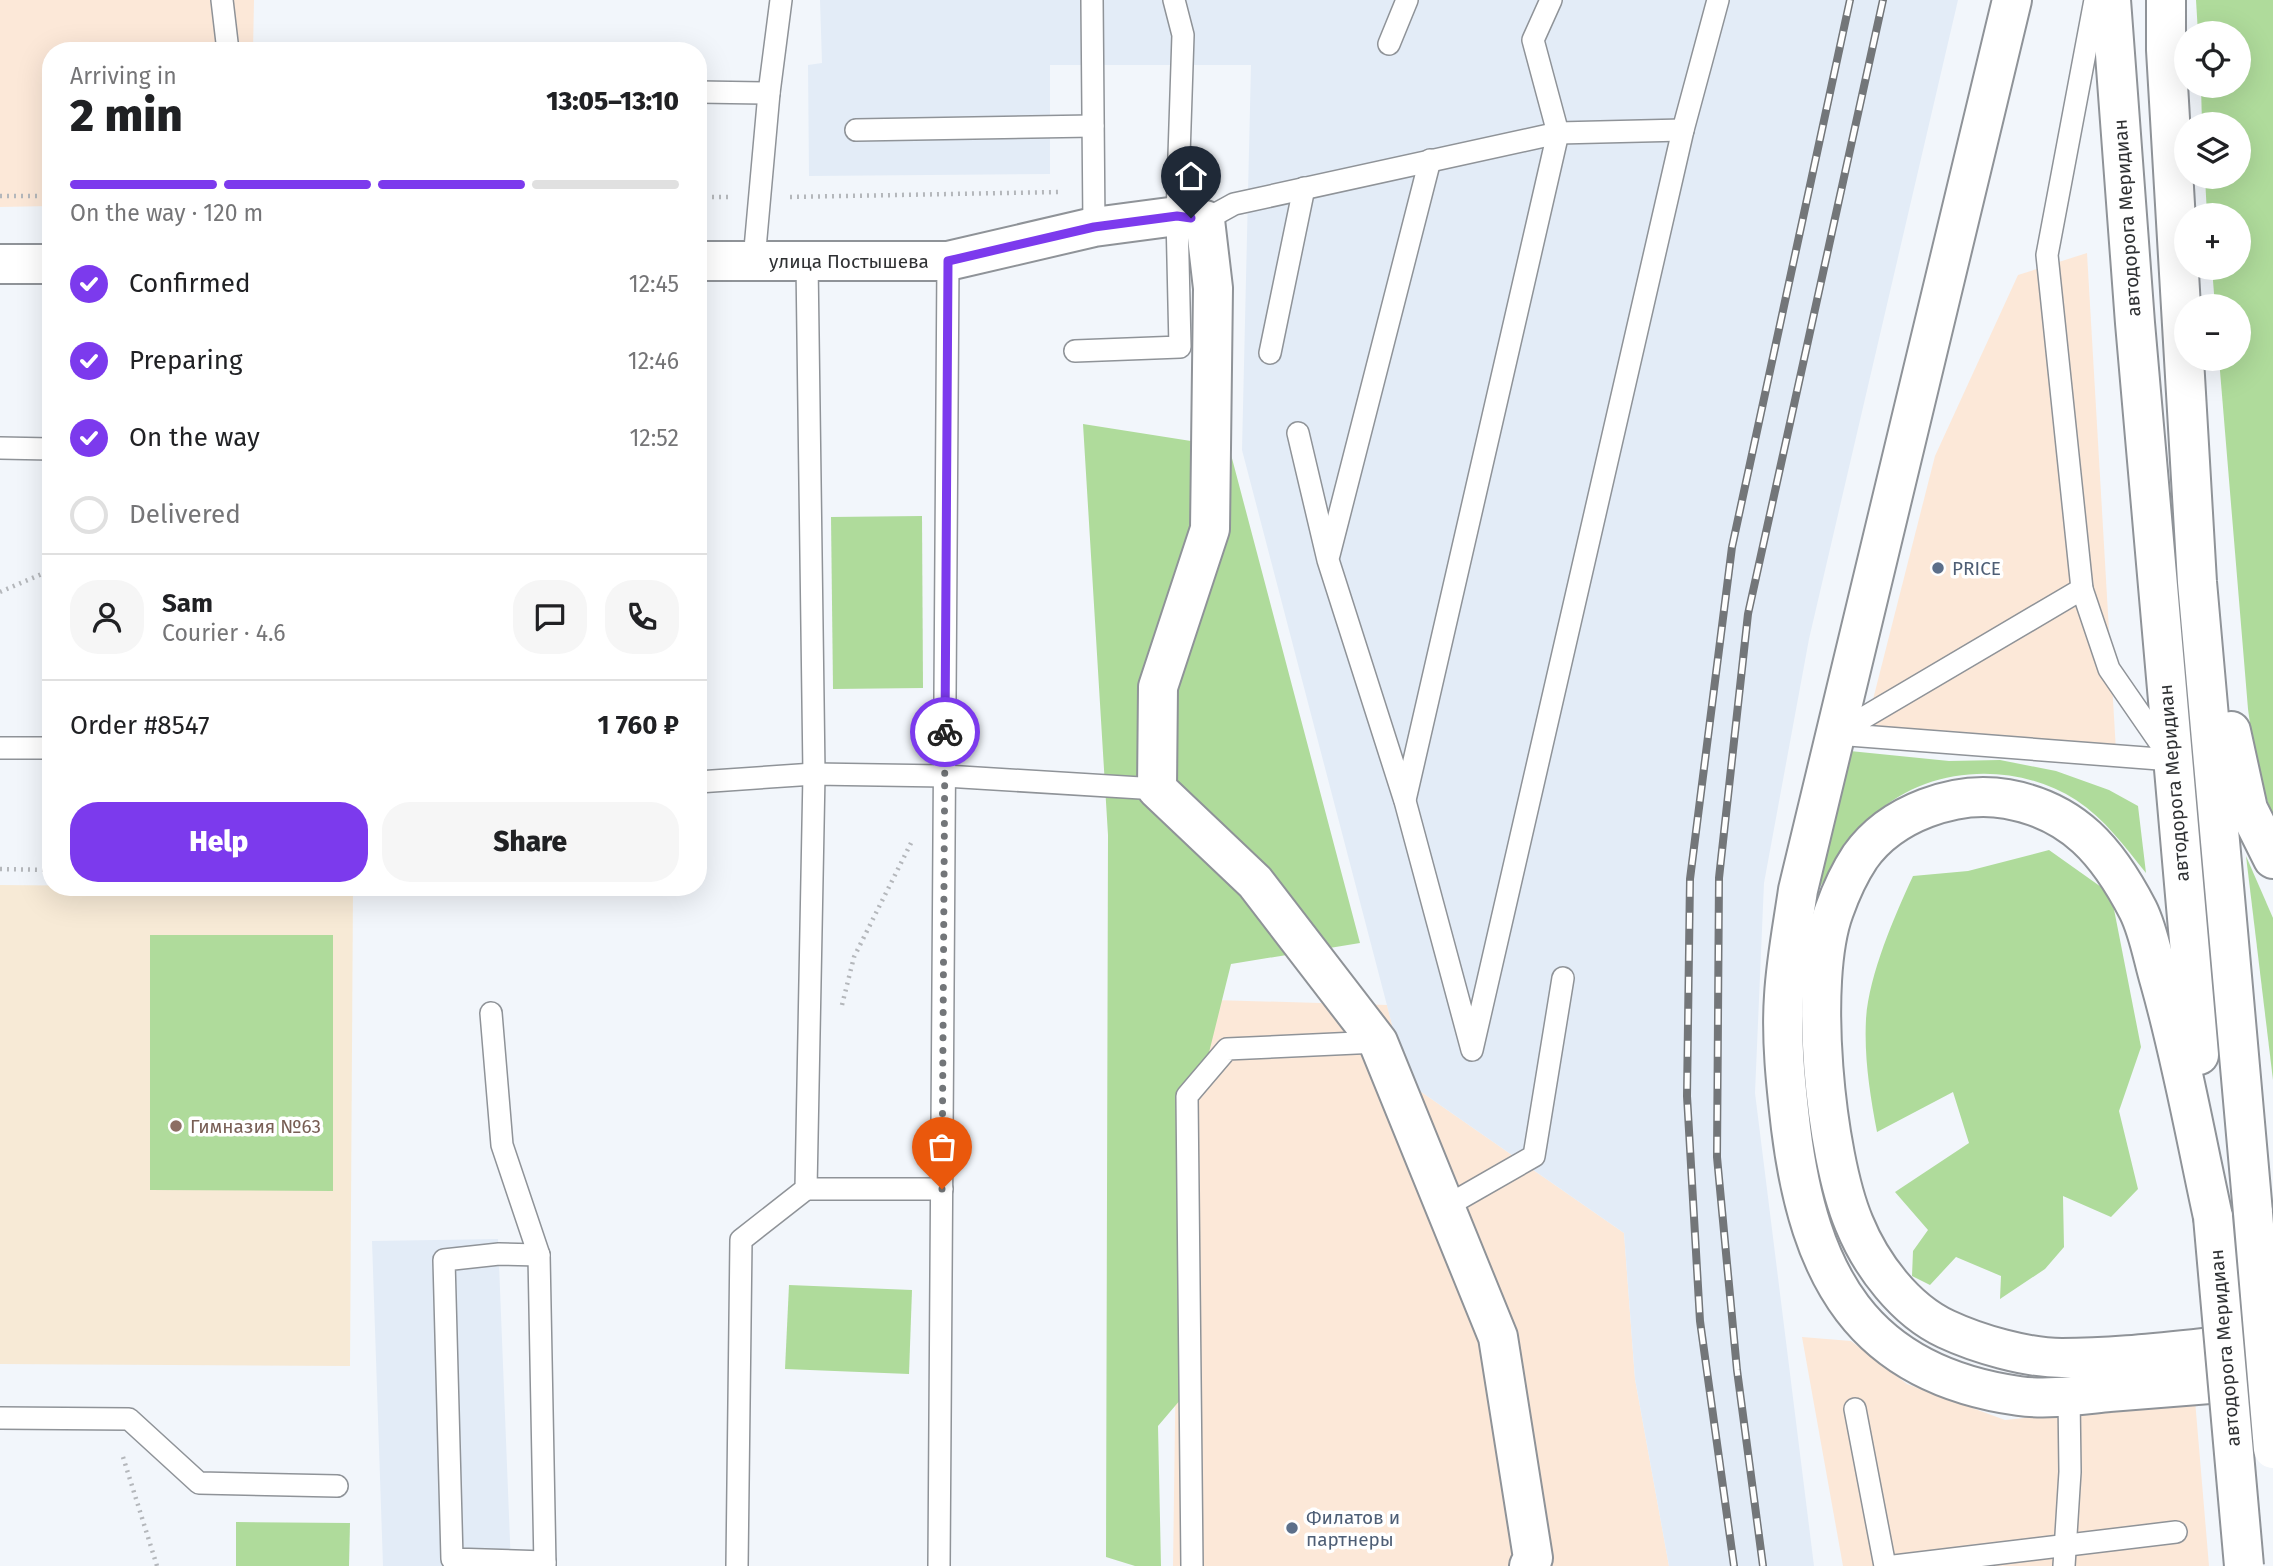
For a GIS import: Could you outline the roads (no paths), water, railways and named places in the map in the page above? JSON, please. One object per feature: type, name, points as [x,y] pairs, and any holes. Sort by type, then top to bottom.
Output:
[{"type":"main road","points":[[2012,0],[1798,890],[1784,997],[1787,1094],[1795,1162],[1813,1240],[1842,1297],[1882,1341],[1942,1378],[2020,1396],[2068,1396],[2273,1379]]},
{"type":"main road","name":"автодорога Меридиан","points":[[2111,0],[2172,760],[2244,1566]]},
{"type":"main road","name":"автодорога Меридиан","points":[[2166,0],[2166,50],[2197,582],[2273,1449]]},
{"type":"main road","name":"улица Постышева","points":[[707,261],[948,261],[1094,209],[1191,218]]},
{"type":"main road","points":[[1191,218],[1213,288],[1210,529],[1157,687],[1157,789],[1255,882],[1378,1042],[1498,1337],[1533,1558],[1529,1566]]},
{"type":"main road","points":[[0,264],[42,264]]},
{"type":"main road","points":[[2197,582],[2248,809],[2273,859]]},
{"type":"main road","points":[[2213,1217],[2170,1016],[2141,916],[2119,874],[2087,836],[2037,804],[1986,795],[1934,805],[1898,822],[1860,856],[1833,914],[1821,979],[1826,1095],[1836,1158],[1854,1223],[1880,1267],[1908,1304],[1943,1328],[2001,1348],[2059,1359],[2273,1342]]},
{"type":"lane","points":[[222,0],[227,42]]},
{"type":"lane","points":[[754,260],[780,0]]},
{"type":"lane","points":[[1092,0],[1094,209]]},
{"type":"lane","points":[[1075,351],[1180,347],[1191,218],[1183,35],[1174,0]]},
{"type":"lane","points":[[1389,44],[1407,0]]},
{"type":"lane","points":[[1405,801],[1558,133],[1533,40],[1550,0]]},
{"type":"lane","points":[[1298,433],[1328,560],[1405,801],[1472,1050],[1683,130],[1718,0]]},
{"type":"lane","points":[[2095,0],[2047,255],[2082,589],[2109,669],[2172,760]]},
{"type":"lane","points":[[707,92],[769,93]]},
{"type":"lane","points":[[856,130],[1093,126]]},
{"type":"lane","points":[[1191,218],[1234,204],[1558,133],[1683,130]]},
{"type":"lane","points":[[1328,560],[1430,160]]},
{"type":"lane","points":[[1270,353],[1304,188]]},
{"type":"lane","points":[[939,1566],[948,261]]},
{"type":"lane","points":[[806,1189],[814,774],[807,262]]},
{"type":"lane","points":[[0,448],[42,449]]},
{"type":"lane","points":[[1836,734],[2082,589]]},
{"type":"lane","points":[[1836,734],[2172,760]]},
{"type":"lane","points":[[0,748],[42,748]]},
{"type":"lane","points":[[707,781],[814,774],[945,776],[1157,789]]},
{"type":"lane","points":[[1446,1207],[1534,1156],[1563,978]]},
{"type":"lane","points":[[491,1013],[502,1145],[539,1255],[545,1564],[452,1559],[444,1260],[499,1254],[539,1255]]},
{"type":"lane","points":[[1192,1566],[1187,1096],[1227,1049],[1378,1042]]},
{"type":"lane","points":[[737,1566],[741,1240],[806,1189],[942,1189]]},
{"type":"lane","points":[[2065,1556],[2070,1472],[2068,1396]]},
{"type":"lane","points":[[1855,1409],[1885,1566]]},
{"type":"lane","points":[[0,1418],[130,1419],[199,1483],[337,1486]]},
{"type":"lane","points":[[1894,1566],[2065,1556],[2176,1532]]},
{"type":"railway","points":[[1734,1566],[1700,1321],[1687,1096],[1690,879],[1732,547],[1850,0]]},
{"type":"railway","points":[[1763,1566],[1737,1370],[1717,1157],[1719,878],[1748,614],[1883,0]]},
{"type":"place","name":"PRICE","points":[[1938,568]]},
{"type":"place","name":"Гимназия №63","points":[[176,1126]]},
{"type":"place","name":"Филатов и партнеры","points":[[1292,1528]]}]
